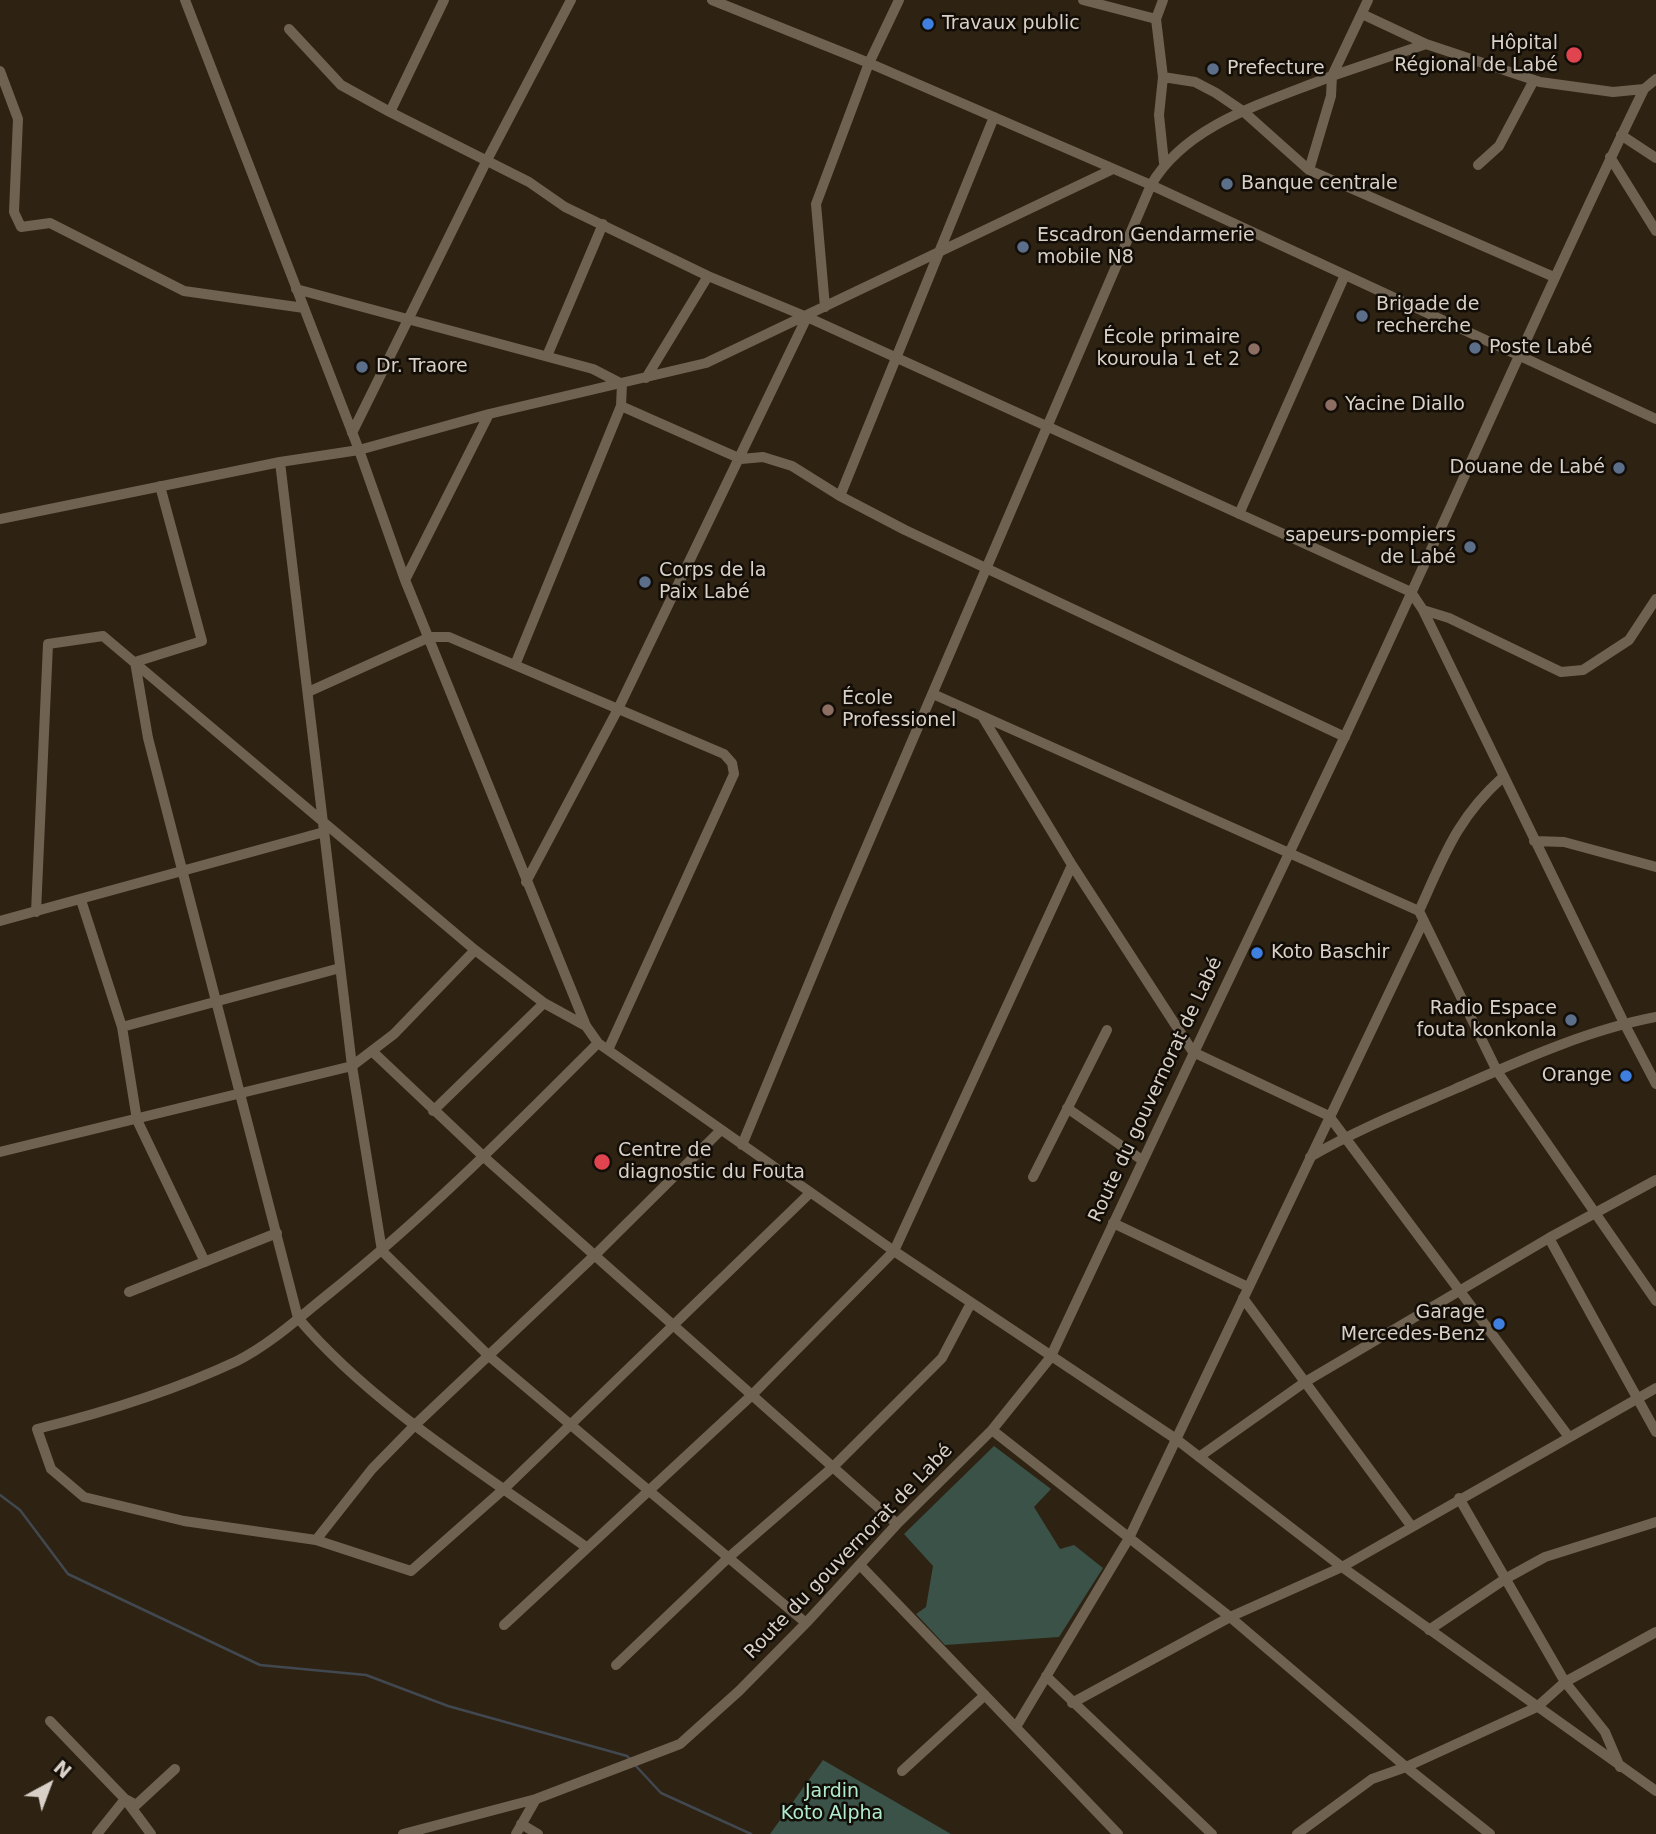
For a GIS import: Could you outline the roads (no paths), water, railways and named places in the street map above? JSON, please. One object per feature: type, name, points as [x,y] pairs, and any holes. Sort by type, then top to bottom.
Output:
[{"type":"street","points":[[185,0],[359,450],[405,580],[586,1026],[603,1046],[810,1193],[1050,1358],[1176,1438],[1342,1567],[1620,1768],[1656,1791]]},
{"type":"street","points":[[390,112],[444,0]]},
{"type":"street","points":[[352,433],[486,162],[571,0]]},
{"type":"street","points":[[712,0],[1151,185],[1656,419]]},
{"type":"street","points":[[825,307],[816,204],[869,64],[899,0]]},
{"type":"street","points":[[1083,0],[1156,19]]},
{"type":"street","points":[[1163,0],[1156,19],[1163,77],[1159,115],[1164,163]]},
{"type":"street","points":[[1309,170],[1331,96],[1332,76],[1368,0]]},
{"type":"street","points":[[1362,14],[1426,44],[1534,80],[1613,92],[1644,89],[1656,79]]},
{"type":"street","points":[[289,29],[341,85],[486,162],[530,182],[556,202],[708,276],[895,356],[1411,593],[1423,610],[1534,841],[1656,1084]]},
{"type":"street","points":[[742,1145],[1151,185],[1164,163],[1197,136],[1244,112],[1332,76],[1426,44]]},
{"type":"street","points":[[0,71],[18,119],[15,212],[21,227],[50,223],[184,291],[304,308]]},
{"type":"street","points":[[1163,77],[1195,82],[1244,112],[1309,170],[1554,277]]},
{"type":"street","points":[[1478,164],[1499,146],[1534,80]]},
{"type":"street","name":"Route du gouvernorat de Labé","points":[[403,1834],[536,1799],[680,1744],[739,1691],[897,1524],[992,1430],[1050,1358],[1287,852],[1345,737],[1554,277],[1644,89]]},
{"type":"street","points":[[840,496],[994,117]]},
{"type":"street","points":[[1621,135],[1656,158]]},
{"type":"street","points":[[1610,157],[1656,231]]},
{"type":"street","points":[[0,519],[280,462],[359,450],[489,414],[706,363],[1113,169]]},
{"type":"street","points":[[547,356],[603,224]]},
{"type":"street","points":[[1239,514],[1345,275]]},
{"type":"street","points":[[646,378],[708,276]]},
{"type":"street","points":[[296,289],[411,317],[593,369],[622,384]]},
{"type":"street","points":[[527,882],[618,709],[741,459],[807,317]]},
{"type":"street","points":[[516,665],[621,406],[622,384]]},
{"type":"street","points":[[621,406],[741,459],[763,457],[784,463],[840,496],[1345,737]]},
{"type":"street","points":[[405,580],[489,414]]},
{"type":"street","points":[[280,462],[352,1066],[382,1251],[489,1356],[806,1623]]},
{"type":"street","points":[[135,662],[202,640],[160,486]]},
{"type":"street","points":[[1423,610],[1449,618],[1561,672],[1583,670],[1629,640],[1656,599]]},
{"type":"street","points":[[36,912],[48,644],[103,636],[324,828],[475,950],[544,1003],[586,1026]]},
{"type":"street","points":[[308,692],[430,638],[449,637],[724,754],[732,764],[734,774],[603,1046],[382,1251],[298,1318],[239,1360],[116,1410],[37,1429],[51,1469],[85,1497],[184,1521],[316,1540],[411,1571],[505,1488],[810,1193]]},
{"type":"street","points":[[135,662],[148,738],[298,1318],[331,1358],[416,1424],[586,1547]]},
{"type":"street","points":[[933,694],[1419,911]]},
{"type":"street","points":[[982,716],[1072,865],[1193,1052],[1329,1116],[1462,1290],[1569,1437]]},
{"type":"street","points":[[1503,777],[1476,802],[1454,834],[1419,911],[1497,1071],[1656,1301]]},
{"type":"street","points":[[0,921],[81,900],[324,828]]},
{"type":"street","points":[[1534,841],[1564,842],[1656,867]]},
{"type":"street","points":[[504,1625],[752,1395],[894,1251],[1072,865]]},
{"type":"street","points":[[81,900],[122,1027],[137,1120],[205,1262]]},
{"type":"street","points":[[1016,1727],[1129,1538],[1423,922]]},
{"type":"street","points":[[0,1152],[352,1066],[373,1052],[475,950]]},
{"type":"street","points":[[122,1027],[340,968]]},
{"type":"street","points":[[433,1111],[544,1003]]},
{"type":"street","points":[[1310,1158],[1346,1136],[1497,1071],[1624,1023],[1656,1017]]},
{"type":"street","points":[[1033,1177],[1107,1030]]},
{"type":"street","points":[[373,1052],[484,1157],[897,1524]]},
{"type":"street","points":[[1067,1108],[1142,1160]]},
{"type":"street","points":[[316,1540],[372,1469],[416,1424],[595,1255],[721,1130]]},
{"type":"street","points":[[1199,1457],[1305,1382],[1549,1238],[1656,1180]]},
{"type":"street","points":[[1113,1223],[1248,1287]]},
{"type":"street","points":[[129,1292],[276,1233]]},
{"type":"street","points":[[1549,1238],[1656,1432]]},
{"type":"street","points":[[1243,1298],[1412,1527]]},
{"type":"street","points":[[616,1665],[728,1558],[832,1466],[942,1358],[971,1303]]},
{"type":"street","points":[[1072,1703],[1230,1617],[1342,1567],[1656,1388]]},
{"type":"street","points":[[992,1430],[1230,1617],[1406,1767],[1490,1834]]},
{"type":"street","points":[[1459,1498],[1565,1682],[1605,1732],[1620,1768]]},
{"type":"street","points":[[1429,1630],[1505,1578],[1545,1557],[1656,1522]]},
{"type":"street","points":[[860,1566],[1118,1834]]},
{"type":"street","points":[[1297,1834],[1372,1779],[1406,1767],[1537,1707],[1565,1682],[1656,1632]]},
{"type":"street","points":[[1046,1676],[1212,1834]]},
{"type":"street","points":[[902,1771],[985,1695]]},
{"type":"street","points":[[50,1721],[125,1799],[151,1834]]},
{"type":"street","points":[[125,1799],[136,1805],[175,1769]]},
{"type":"street","points":[[97,1834],[125,1799]]},
{"type":"street","points":[[536,1799],[519,1829],[538,1834]]},
{"type":"waterway","points":[[0,1495],[20,1510],[68,1574],[260,1665],[366,1675],[448,1706],[627,1756],[631,1760]]},
{"type":"waterway","points":[[635,1765],[661,1793],[751,1834]]},
{"type":"place","name":"Travaux public","points":[[928,24]]},
{"type":"place","name":"Hôpital Régional de Labé","points":[[1574,55]]},
{"type":"place","name":"Prefecture","points":[[1213,69]]},
{"type":"place","name":"Banque centrale","points":[[1227,184]]},
{"type":"place","name":"Escadron Gendarmerie mobile N8","points":[[1023,247]]},
{"type":"place","name":"Brigade de recherche","points":[[1362,316]]},
{"type":"place","name":"Poste Labé","points":[[1475,348]]},
{"type":"place","name":"École primaire kouroula 1 et 2","points":[[1254,349]]},
{"type":"place","name":"Dr. Traore","points":[[362,367]]},
{"type":"place","name":"Yacine Diallo","points":[[1331,405]]},
{"type":"place","name":"Douane de Labé","points":[[1619,468]]},
{"type":"place","name":"sapeurs-pompiers de Labé","points":[[1470,547]]},
{"type":"place","name":"Corps de la Paix Labé","points":[[645,582]]},
{"type":"place","name":"École Professionel","points":[[828,710]]},
{"type":"place","name":"Koto Baschir","points":[[1257,953]]},
{"type":"place","name":"Radio Espace fouta konkonla","points":[[1571,1020]]},
{"type":"place","name":"Orange","points":[[1626,1076]]},
{"type":"place","name":"Centre de diagnostic du Fouta","points":[[602,1162]]},
{"type":"place","name":"Garage Mercedes-Benz","points":[[1499,1324]]},
{"type":"park label","name":"Jardin Koto Alpha","points":[[832,1803]]}]
